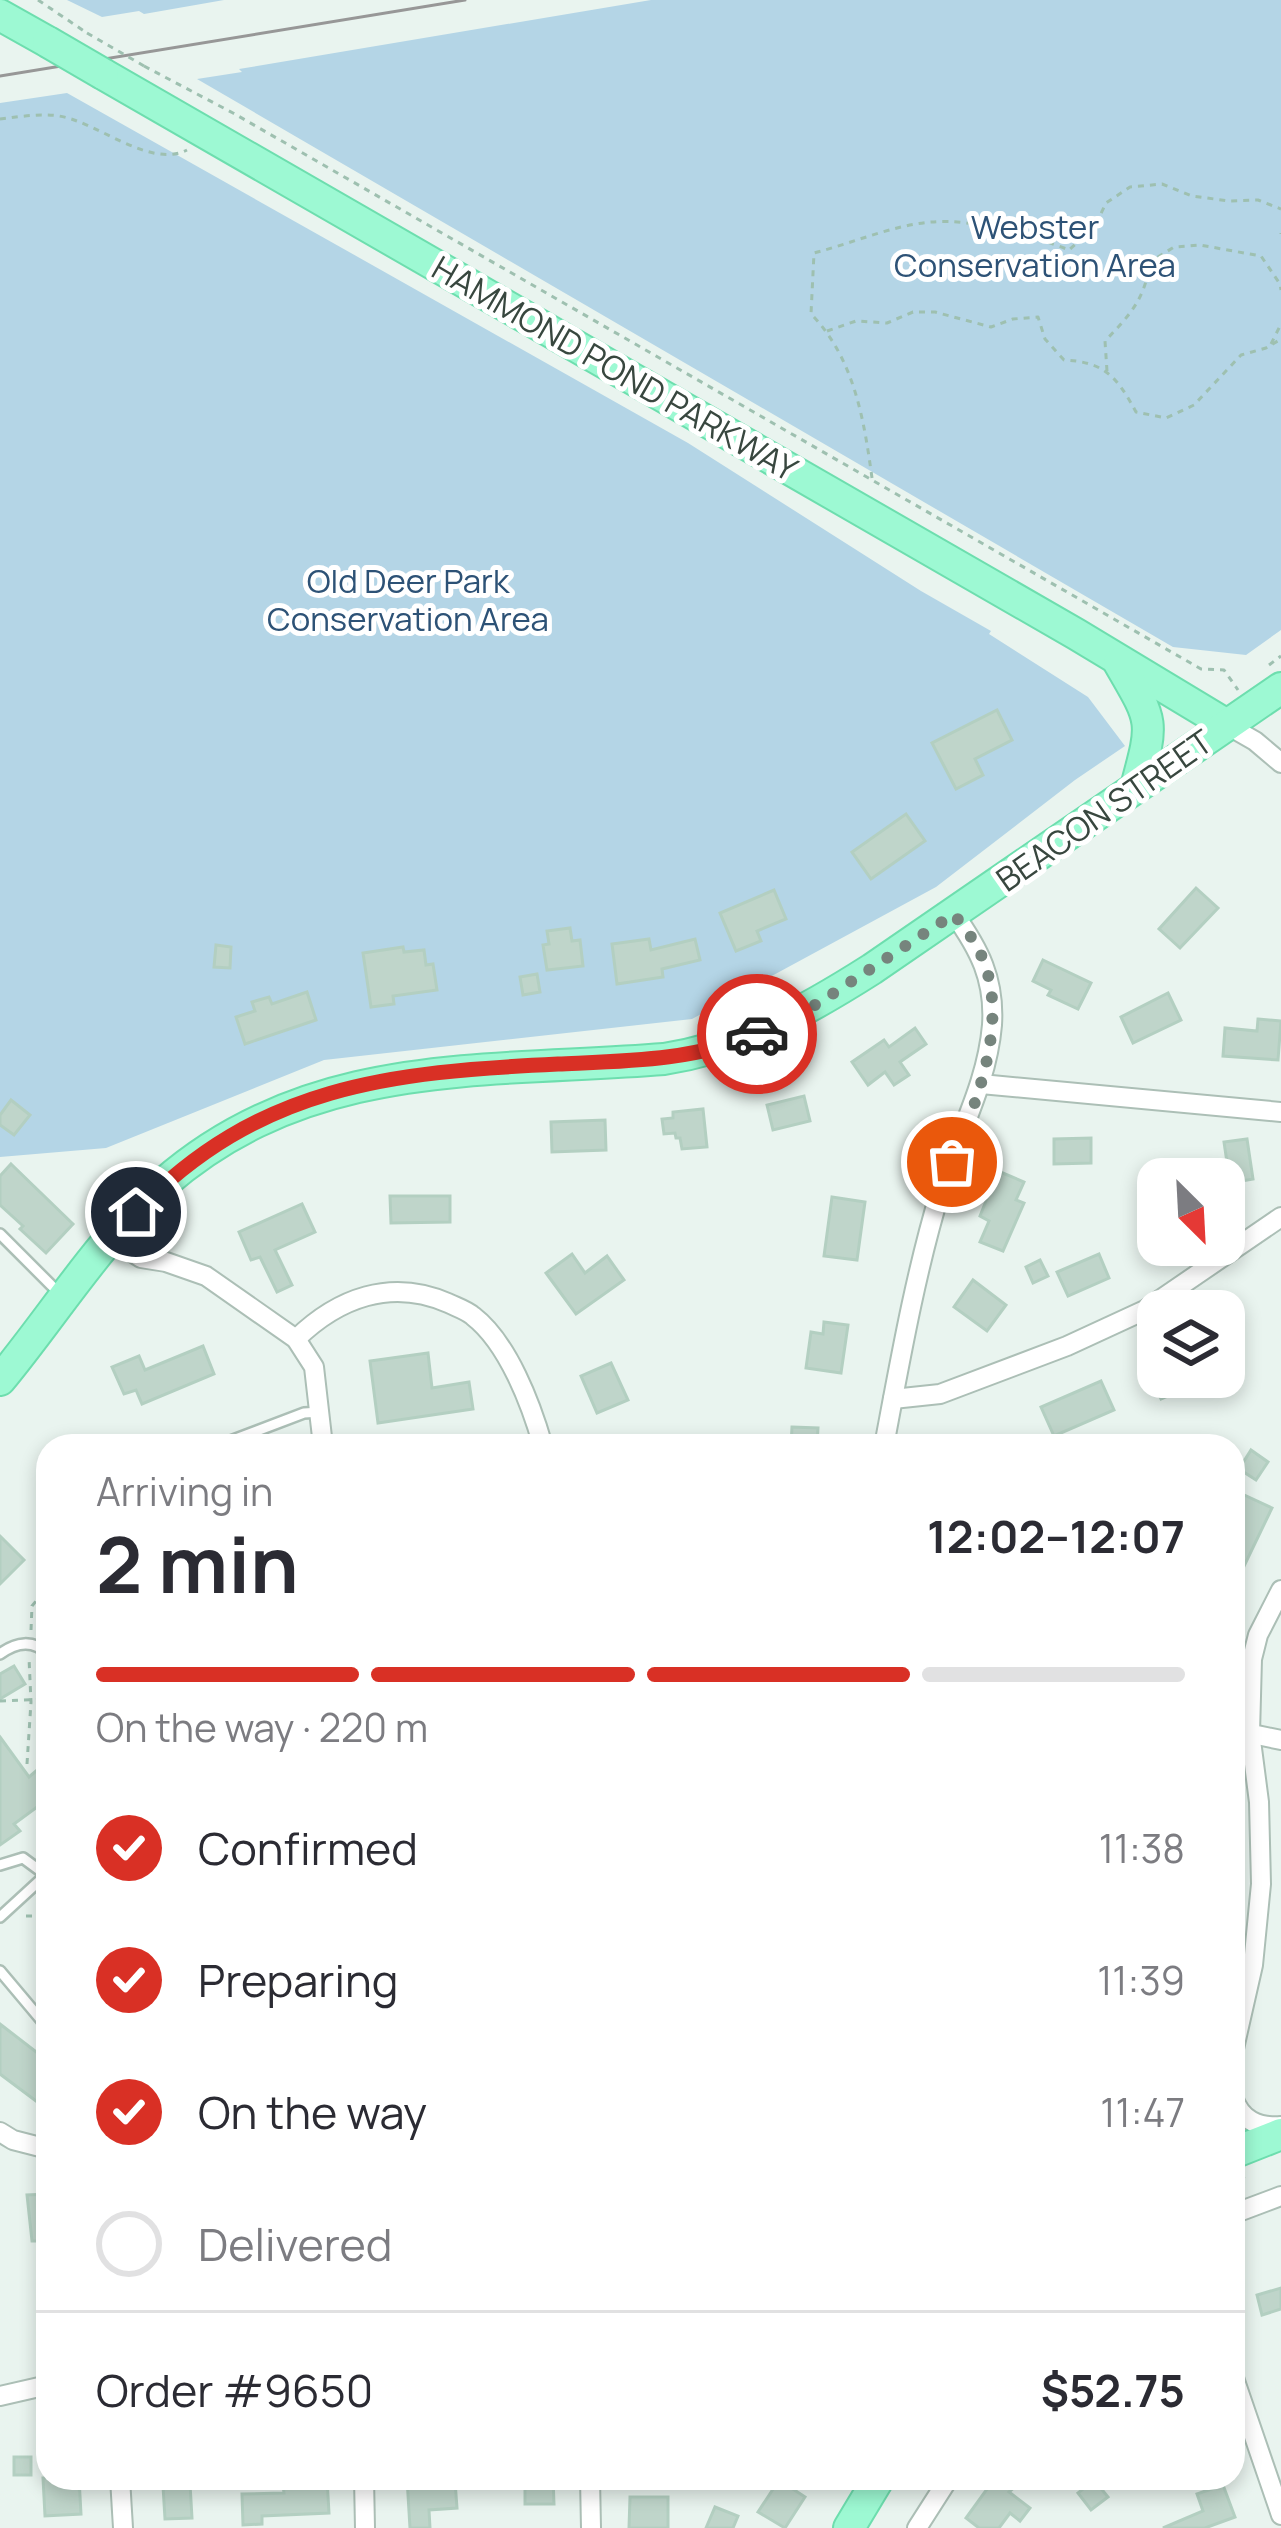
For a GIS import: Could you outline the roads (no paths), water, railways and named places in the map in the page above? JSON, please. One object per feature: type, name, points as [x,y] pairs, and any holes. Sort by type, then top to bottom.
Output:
[{"type":"main road","name":"HAMMOND POND PARKWAY","points":[[0,15],[1227,725]]},
{"type":"main road","points":[[1116,658],[1149,721],[1136,787]]},
{"type":"main road","name":"BEACON STREET","points":[[0,1380],[110,1238],[161,1186],[248,1125],[324,1093],[432,1073],[664,1059],[716,1048],[767,1029],[817,1004],[954,914],[1281,688]]},
{"type":"main road","points":[[1245,2155],[1281,2130]]},
{"type":"main road","points":[[849,2528],[872,2490]]},
{"type":"street","points":[[1227,725],[1281,763]]},
{"type":"street","points":[[886,1434],[925,1249],[941,1187],[981,1084],[992,1024],[990,983],[978,948],[954,914]]},
{"type":"street","points":[[981,1084],[1281,1112]]},
{"type":"street","points":[[893,1399],[940,1394],[1067,1346],[1145,1310],[1281,1217]]},
{"type":"street","points":[[110,1238],[141,1258],[206,1276],[296,1339],[314,1367],[322,1434]]},
{"type":"street","points":[[296,1339],[354,1298],[395,1290],[432,1296],[472,1314],[500,1345],[539,1434]]},
{"type":"street","points":[[1245,1709],[1252,1659],[1263,1623],[1281,1590]]},
{"type":"street","points":[[1245,1732],[1281,1740]]},
{"type":"street","points":[[1245,1744],[1259,1802],[1261,1884],[1245,2000]]},
{"type":"street","points":[[1245,2116],[1251,2122],[1281,2130]]},
{"type":"street","points":[[0,2132],[36,2147]]},
{"type":"street","points":[[1245,2204],[1281,2196]]},
{"type":"street","points":[[0,2396],[36,2388]]},
{"type":"street","points":[[1245,2410],[1281,2515]]},
{"type":"street","points":[[121,2490],[123,2528]]},
{"type":"street","points":[[364,2490],[365,2528]]},
{"type":"street","points":[[590,2490],[591,2528]]},
{"type":"street","points":[[916,2528],[941,2490]]},
{"type":"lane","points":[[0,1234],[64,1298]]},
{"type":"lane","points":[[249,1434],[304,1413],[321,1412]]},
{"type":"lane","points":[[0,1654],[11,1646],[36,1645]]},
{"type":"lane","points":[[0,1865],[23,1858],[36,1867]]},
{"type":"lane","points":[[0,1917],[36,1884]]},
{"type":"lane","points":[[0,1971],[36,2014]]},
{"type":"tram line","points":[[0,76],[465,0]]},
{"type":"park label","name":"Webster Conservation Area","points":[[1035,245]]},
{"type":"park label","name":"Old Deer Park Conservation Area","points":[[408,599]]}]
